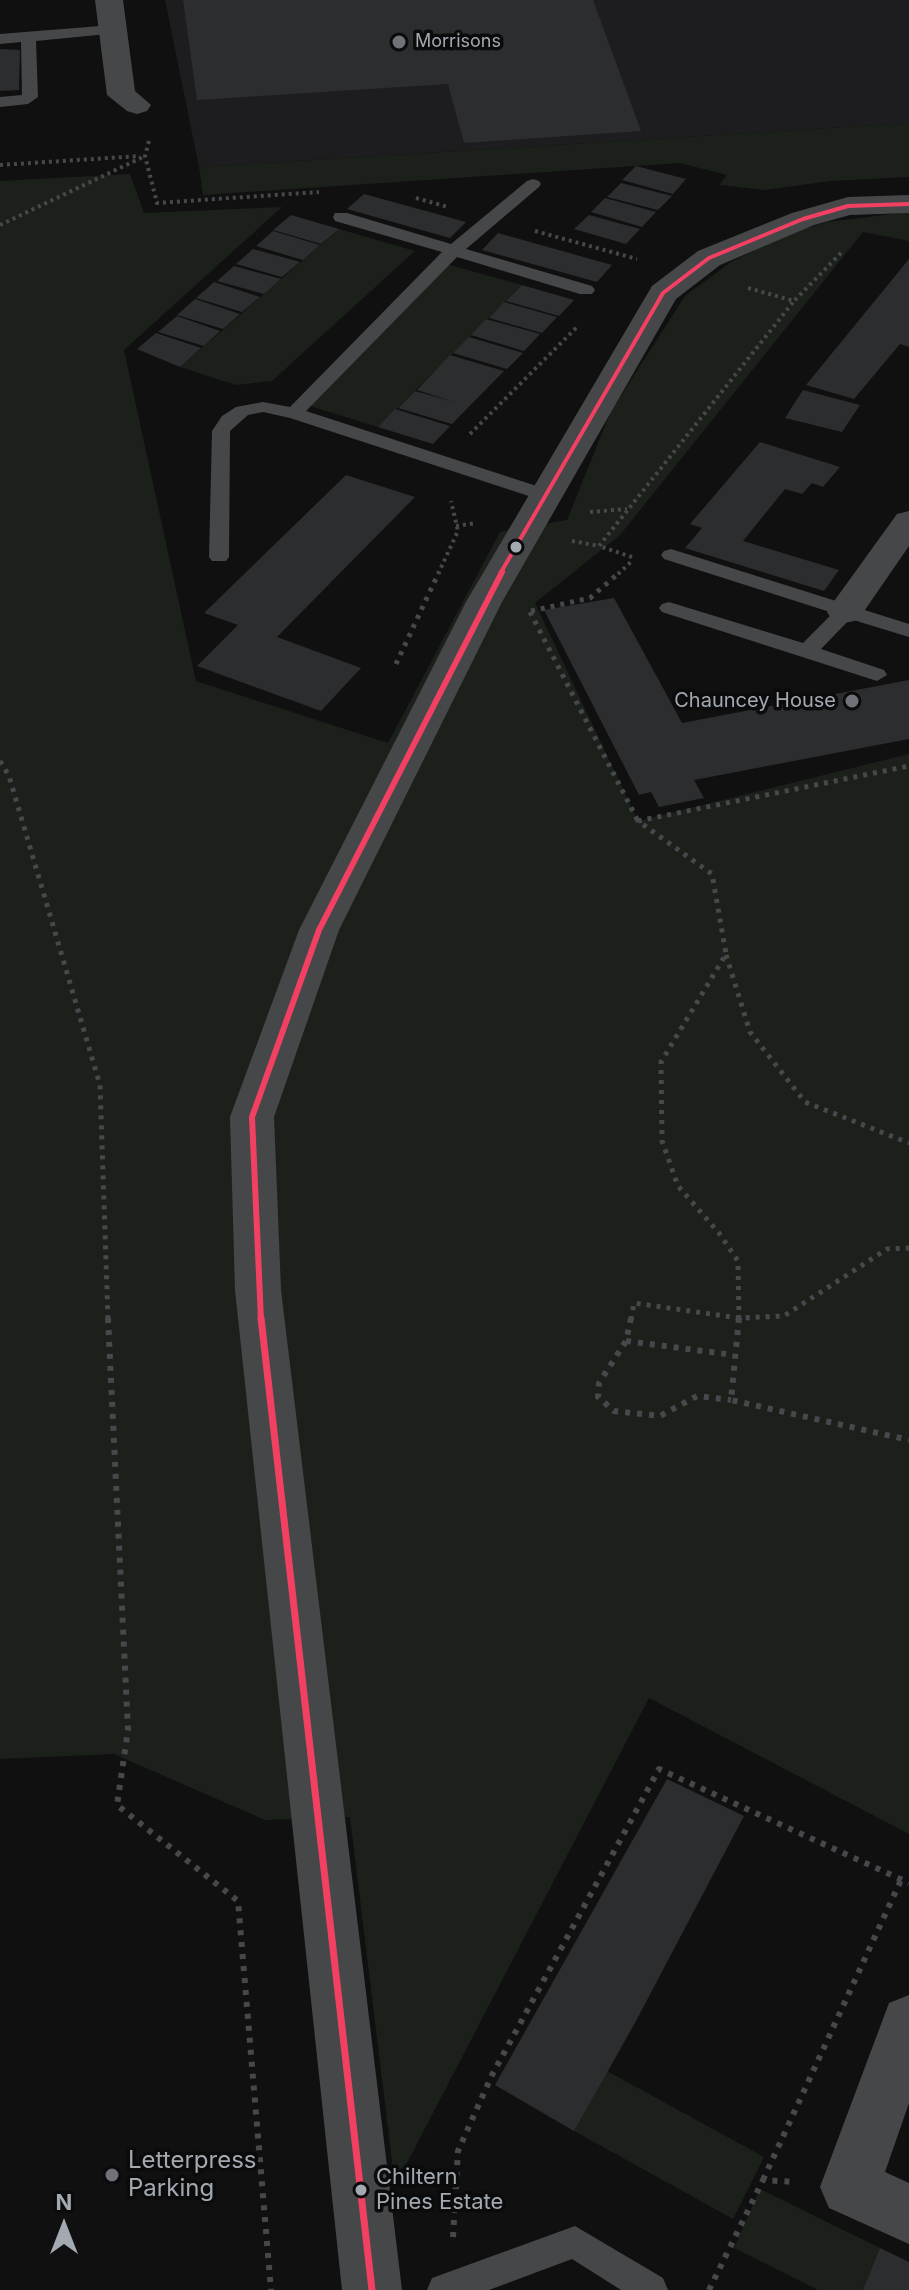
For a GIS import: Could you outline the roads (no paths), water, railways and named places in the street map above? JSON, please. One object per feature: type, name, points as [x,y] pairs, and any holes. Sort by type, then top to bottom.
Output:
[{"type":"street","points":[[109,0],[121,95],[137,105]]},
{"type":"street","points":[[372,2290],[258,1290],[252,1117],[319,930],[506,564],[663,293],[709,258],[803,219],[848,206],[909,204]]},
{"type":"street","points":[[845,612],[909,521]]},
{"type":"street","points":[[909,2022],[850,2187],[909,2214]]},
{"type":"lane","points":[[0,39],[113,30]]},
{"type":"lane","points":[[0,102],[30,97],[28,37]]},
{"type":"lane","points":[[294,413],[454,250],[533,184]]},
{"type":"lane","points":[[341,217],[586,290]]},
{"type":"lane","points":[[219,557],[221,431],[228,420],[242,411],[263,407],[294,413],[545,495]]},
{"type":"lane","points":[[671,555],[909,631]]},
{"type":"lane","points":[[669,608],[877,675]]},
{"type":"lane","points":[[807,651],[845,612]]},
{"type":"lane","points":[[447,2289],[575,2242],[651,2290]]},
{"type":"place","name":"Morrisons","points":[[399,42]]},
{"type":"place","name":"Chauncey House","points":[[852,701]]},
{"type":"place","name":"Letterpress Parking","points":[[112,2175]]},
{"type":"place","name":"Chiltern Pines Estate","points":[[361,2190]]}]
